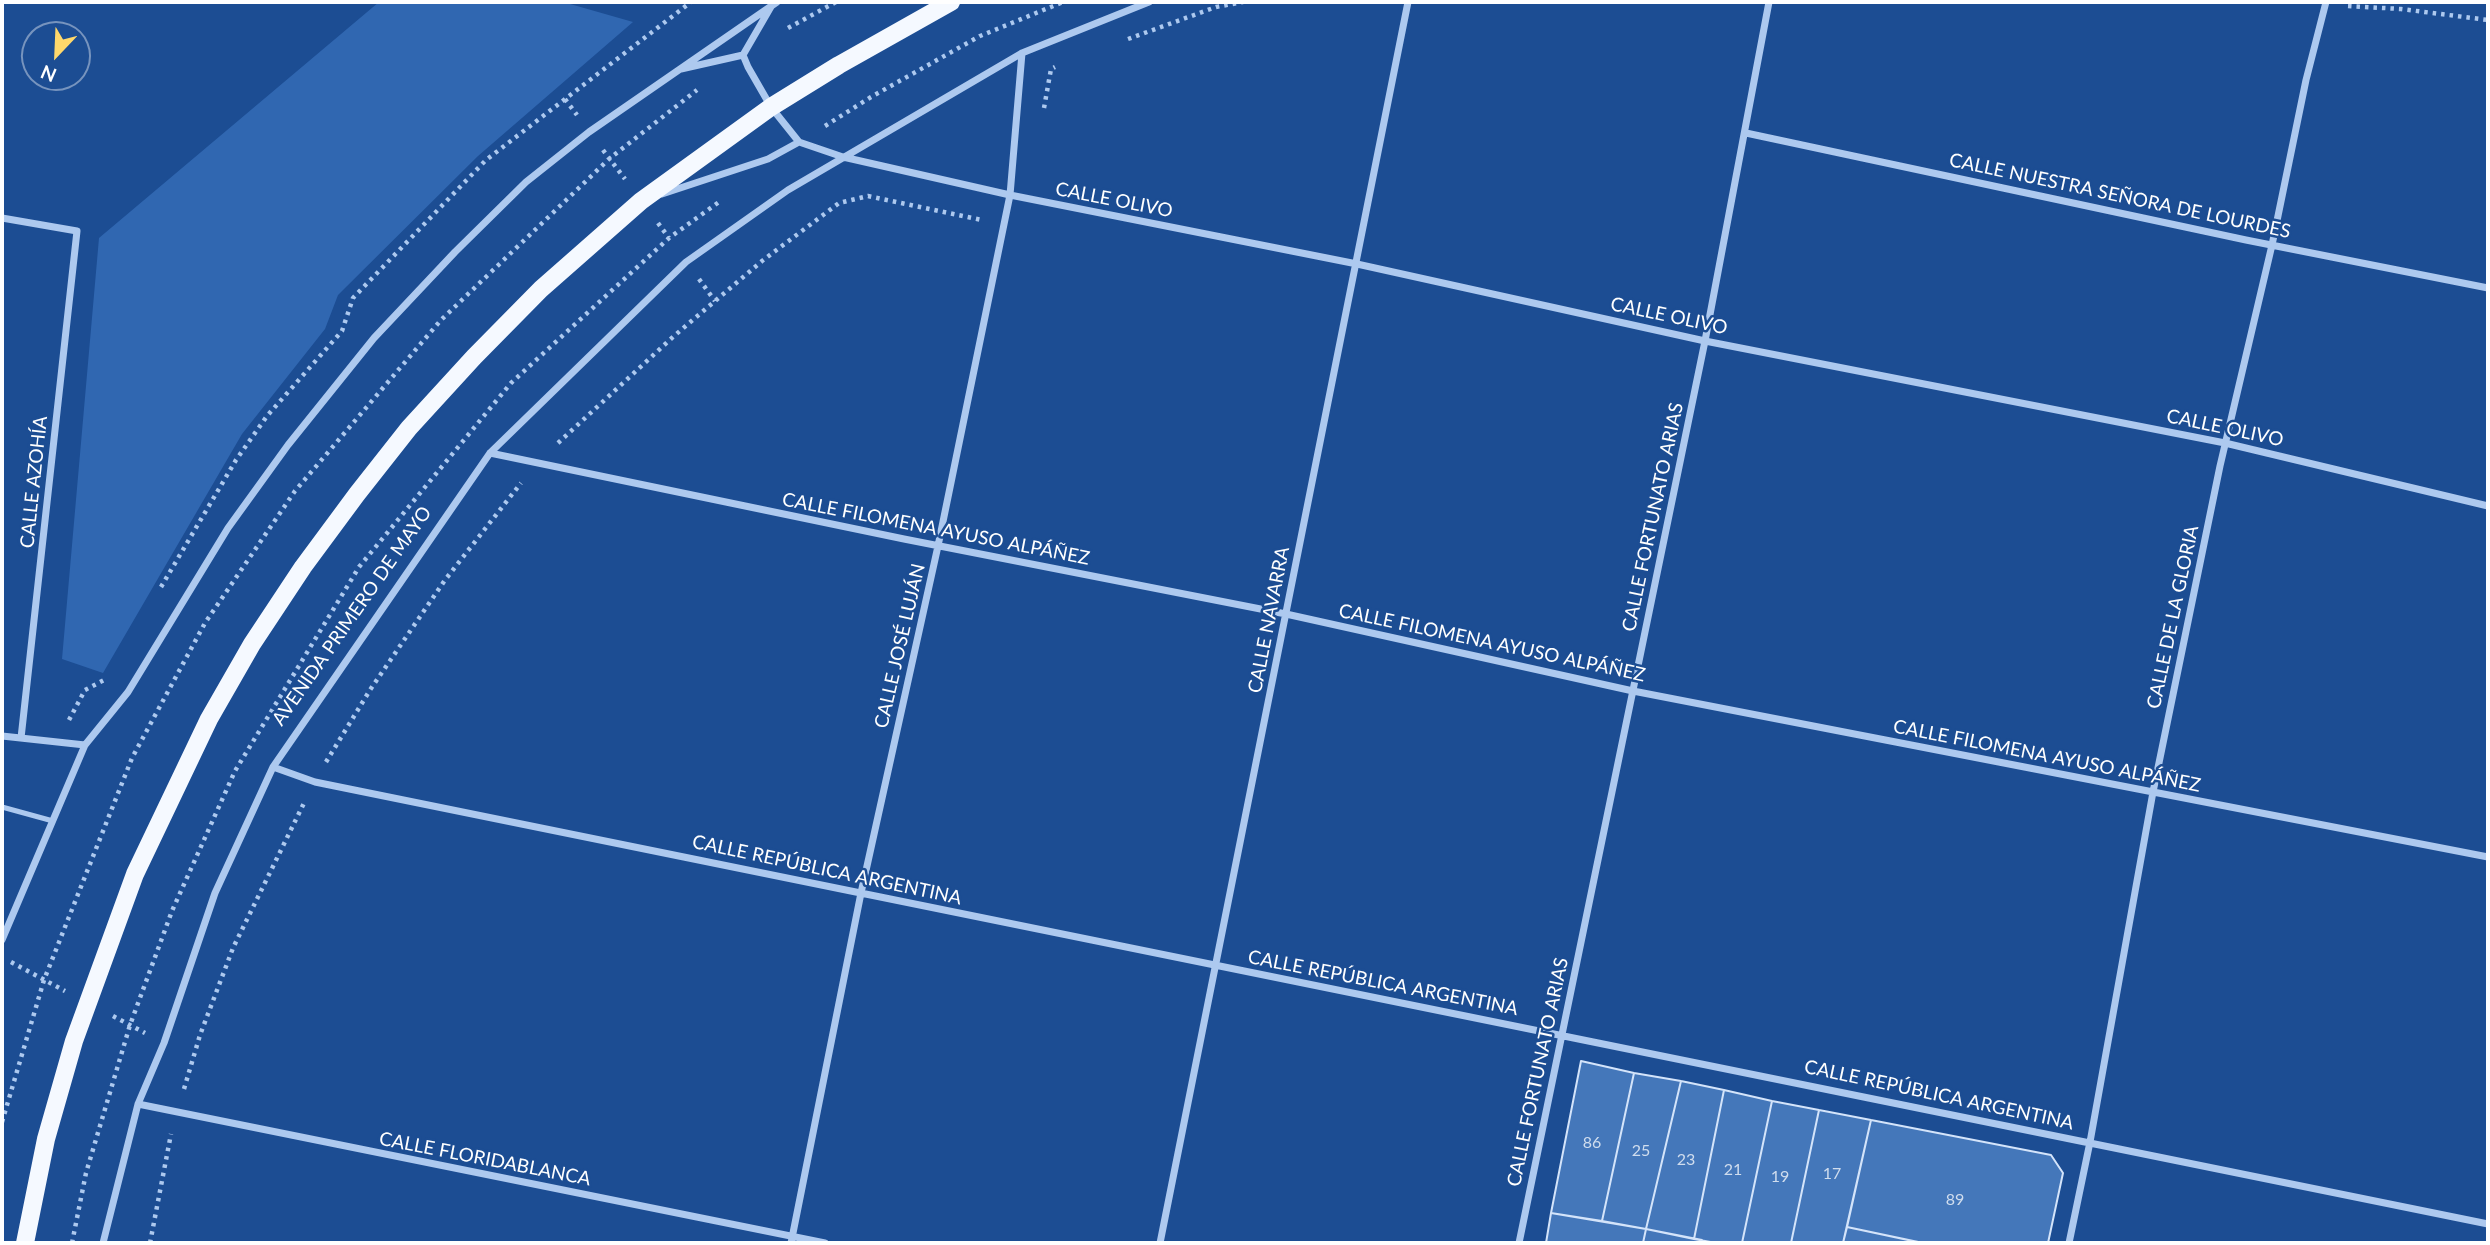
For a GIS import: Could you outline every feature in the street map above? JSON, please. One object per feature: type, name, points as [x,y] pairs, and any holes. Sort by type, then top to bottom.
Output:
[{"type":"main road","points":[[25,1243],[34,1188],[74,1041],[135,874],[209,719],[303,567],[409,428],[474,357],[541,289],[641,201],[771,107],[951,2]]},
{"type":"street","name":"AVENIDA PRIMERO DE MAYO","points":[[103,1243],[138,1104],[164,1043],[215,893],[273,767],[490,453],[686,262],[789,190],[1021,54],[1149,2]]},
{"type":"street","name":"CALLE NAVARRA","points":[[1160,1243],[1408,2]]},
{"type":"street","name":"CALLE FORTUNATO ARIAS","points":[[1519,1243],[1705,341],[1769,2]]},
{"type":"street","name":"CALLE DE LA GLORIA","points":[[2069,1243],[2090,1142],[2153,792],[2225,443],[2272,244],[2306,80],[2326,3]]},
{"type":"street","points":[[677,69],[743,55],[775,4]]},
{"type":"street","points":[[2,940],[85,745],[128,692],[228,528],[288,445],[374,338],[526,182],[589,132],[677,69],[775,4]]},
{"type":"street","name":"CALLE JOSÉ LUJÁN","points":[[792,1240],[861,893],[938,545],[1010,195],[1021,54]]},
{"type":"street","points":[[743,55],[771,107],[799,142],[843,157]]},
{"type":"street","name":"CALLE NUESTRA SEÑORA DE LOURDES","points":[[1746,133],[2488,288]]},
{"type":"street","points":[[641,201],[768,159],[799,142]]},
{"type":"street","name":"CALLE OLIVO","points":[[843,157],[1010,195],[1357,264],[1705,341],[2225,443],[2488,506]]},
{"type":"street","name":"CALLE AZOHÍA","points":[[2,218],[77,230],[21,738]]},
{"type":"street","name":"CALLE FILOMENA AYUSO ALPÁÑEZ","points":[[490,453],[1286,614],[1633,691],[2488,858]]},
{"type":"street","points":[[2,736],[85,745]]},
{"type":"street","name":"CALLE REPÚBLICA ARGENTINA","points":[[273,767],[315,782],[2488,1224]]},
{"type":"street","name":"CALLE FLORIDABLANCA","points":[[138,1104],[792,1240],[825,1243]]},
{"type":"lane","points":[[2,807],[53,821]]},
{"type":"path","points":[[799,142],[871,97],[980,36],[1063,2]]},
{"type":"path","points":[[1127,40],[1216,7],[1243,2]]},
{"type":"path","points":[[2326,3],[2488,20]]},
{"type":"path","points":[[1042,121],[1051,69],[1064,64]]},
{"type":"path","points":[[150,1243],[177,1113],[200,1035],[233,947],[315,782],[370,690],[445,580],[537,463],[674,336],[762,261],[839,204],[868,196],[1004,225]]},
{"type":"shaded area","points":[[379,2],[563,2],[633,22],[478,156],[338,295],[325,329],[242,434],[103,673],[62,659],[99,238]]},
{"type":"building","points":[[1581,1061],[1634,1073],[1602,1221],[1551,1213]]},
{"type":"building","points":[[1634,1073],[1681,1081],[1646,1229],[1602,1221]]},
{"type":"building","points":[[1681,1081],[1724,1090],[1694,1239],[1646,1229]]},
{"type":"building","points":[[1724,1090],[1772,1101],[1742,1243],[1716,1243],[1694,1239]]},
{"type":"building","points":[[1772,1101],[1819,1110],[1791,1243],[1742,1243]]},
{"type":"building","points":[[1819,1110],[1871,1120],[1843,1243],[1791,1243]]},
{"type":"building","points":[[1871,1120],[2051,1155],[2063,1173],[2048,1243],[1922,1243],[1847,1227]]},
{"type":"building","points":[[1551,1213],[1646,1229],[1643,1243],[1546,1243]]},
{"type":"building","points":[[1847,1227],[1923,1243],[1843,1243]]},
{"type":"building","points":[[1646,1229],[1702,1240],[1701,1243],[1643,1243]]}]
